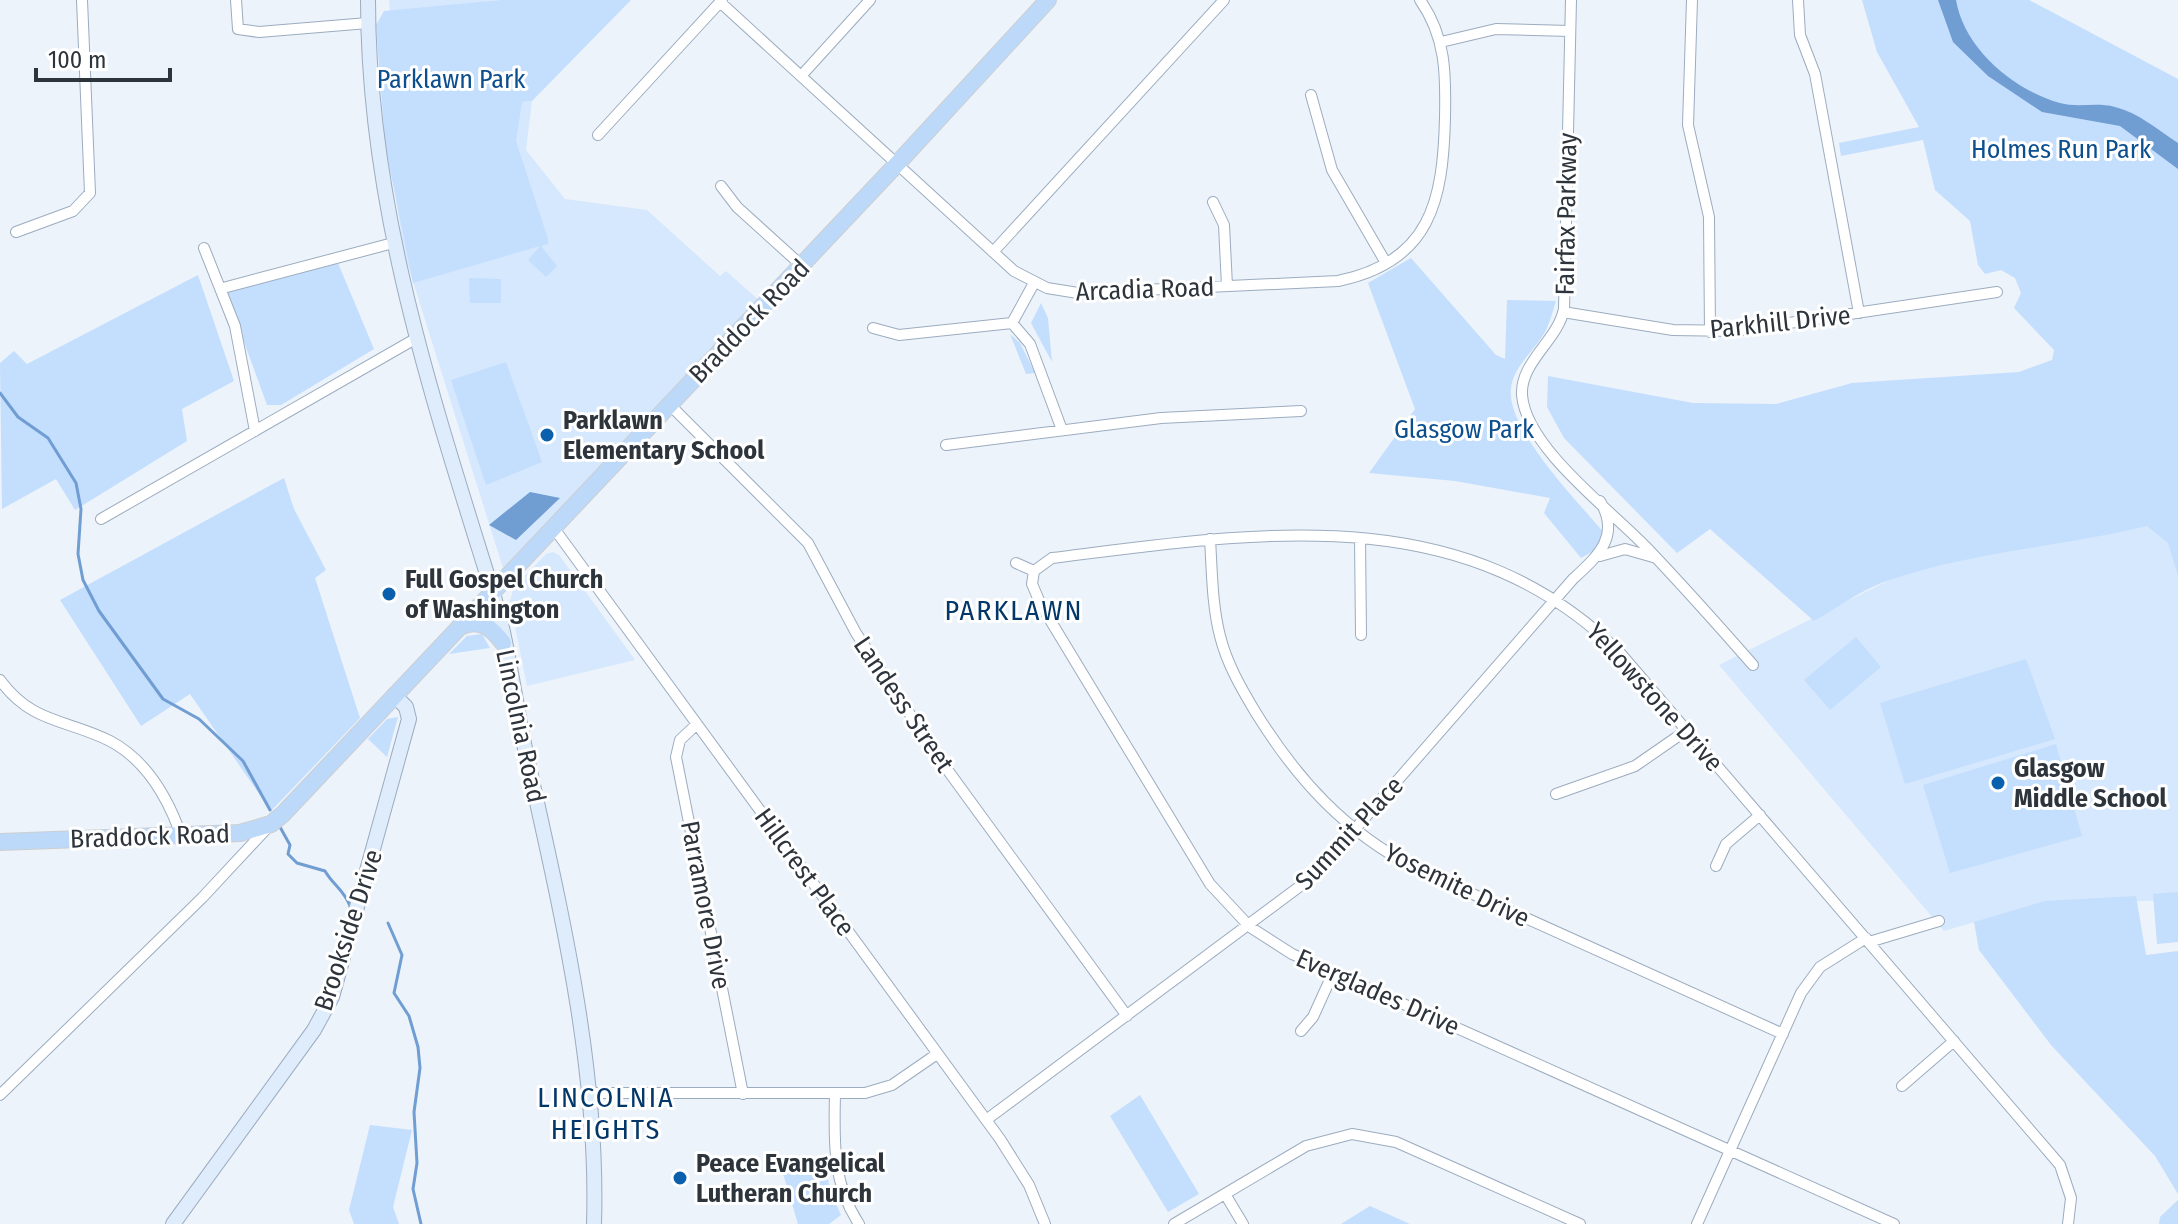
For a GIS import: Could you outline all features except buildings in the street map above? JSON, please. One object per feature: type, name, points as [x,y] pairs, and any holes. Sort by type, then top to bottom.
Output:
[{"type":"main road","name":"Lincolnia Road","points":[[368,0],[374,114],[393,243],[415,339],[493,590],[553,879],[589,1093],[595,1164],[594,1224]]},
{"type":"main road","name":"Braddock Road","points":[[0,842],[182,838],[240,833],[271,824],[897,164],[1048,0]]},
{"type":"main road","points":[[449,636],[463,624],[475,622],[487,626],[503,643]]},
{"type":"main road","name":"Brookside Drive","points":[[173,1224],[314,1030],[332,997],[409,719],[406,707],[394,695]]},
{"type":"street","points":[[16,232],[73,211],[90,193],[82,0]]},
{"type":"street","points":[[236,0],[238,29],[259,32],[368,23]]},
{"type":"street","points":[[801,76],[870,0]]},
{"type":"street","points":[[993,252],[1224,0]]},
{"type":"street","name":"Arcadia Road","points":[[721,1],[993,252],[1034,283],[1078,293],[1338,281],[1368,273],[1386,263],[1421,230],[1442,184],[1446,92],[1441,42],[1420,0]]},
{"type":"street","name":"Fairfax Parkway","points":[[1571,0],[1563,312],[1557,331],[1526,374],[1522,394],[1525,408],[1549,450],[1662,564],[1753,665]]},
{"type":"street","points":[[1692,0],[1688,125],[1709,217],[1710,332]]},
{"type":"street","points":[[1798,0],[1800,35],[1815,74],[1859,313]]},
{"type":"street","points":[[598,135],[721,1]]},
{"type":"street","points":[[1441,42],[1496,29],[1570,31]]},
{"type":"street","points":[[1311,95],[1332,170],[1386,263]]},
{"type":"street","points":[[721,186],[737,207],[801,265]]},
{"type":"street","points":[[1213,202],[1224,225],[1227,286]]},
{"type":"street","points":[[223,288],[393,243]]},
{"type":"street","points":[[204,248],[223,288],[244,362],[255,431]]},
{"type":"street","points":[[1012,323],[1034,283]]},
{"type":"street","name":"Parkhill Drive","points":[[1563,312],[1634,326],[1710,332],[1775,327],[1997,292]]},
{"type":"street","points":[[873,328],[899,335],[1012,323]]},
{"type":"street","points":[[1012,323],[1030,344],[1062,430]]},
{"type":"street","points":[[101,519],[415,339]]},
{"type":"street","name":"Landess Street","points":[[669,404],[808,543],[856,633],[941,761],[1127,1016]]},
{"type":"street","points":[[946,445],[1200,414],[1301,411]]},
{"type":"street","name":"Summit Place","points":[[986,1120],[1299,890],[1355,831],[1594,559],[1609,535],[1609,517],[1600,501]]},
{"type":"street","name":"Hillcrest Place","points":[[553,527],[986,1120],[1015,1162],[1045,1224]]},
{"type":"street","points":[[1360,538],[1361,635]]},
{"type":"street","name":"Yellowstone Drive","points":[[1034,571],[1052,558],[1210,539],[1360,538],[1410,543],[1464,556],[1508,573],[1556,599],[1621,654],[2060,1165],[2071,1198],[2068,1224]]},
{"type":"street","name":"Yosemite Drive","points":[[1210,539],[1216,614],[1234,675],[1295,772],[1355,831],[1415,868],[1783,1034]]},
{"type":"street","points":[[1594,559],[1625,549],[1647,554],[1662,564]]},
{"type":"street","points":[[1016,563],[1034,571]]},
{"type":"street","name":"Everglades Drive","points":[[1034,571],[1032,584],[1041,605],[1176,828],[1210,884],[1250,927],[1292,954],[1333,973],[1894,1224]]},
{"type":"street","points":[[0,680],[18,702],[39,716],[110,741],[134,757],[168,803],[182,838]]},
{"type":"street","name":"Parramore Drive","points":[[697,724],[680,740],[676,757],[743,1094]]},
{"type":"street","points":[[1556,794],[1635,766],[1687,730]]},
{"type":"street","points":[[1716,866],[1726,844],[1760,815]]},
{"type":"street","points":[[0,1095],[202,898],[271,824]]},
{"type":"street","points":[[1697,1224],[1801,993],[1820,967],[1867,940],[1939,921]]},
{"type":"street","points":[[1301,1031],[1313,1017],[1333,973]]},
{"type":"street","points":[[1902,1086],[1954,1041]]},
{"type":"street","points":[[589,1093],[835,1094],[880,1090],[937,1054]]},
{"type":"street","points":[[835,1094],[836,1170],[846,1202],[859,1224]]},
{"type":"street","points":[[1174,1224],[1313,1143],[1336,1136],[1366,1135],[1396,1142],[1580,1224]]},
{"type":"street","points":[[1225,1194],[1243,1224]]},
{"type":"shaded area","points":[[389,0],[501,0],[390,12]]},
{"type":"shaded area","name":"Parklawn Elementary School","points":[[532,101],[526,150],[565,199],[647,210],[720,276],[726,271],[761,302],[503,568],[404,253],[384,116]]},
{"type":"shaded area","name":"Glasgow Middle School","points":[[2178,505],[2178,900],[2037,904],[1944,931],[1719,665],[2012,519]]},
{"type":"shaded area","points":[[553,552],[559,555],[635,660],[527,686],[510,601],[514,587],[546,554]]},
{"type":"green space","name":"Parklawn Park","points":[[501,0],[631,0],[532,101],[522,102],[516,141],[548,239],[548,244],[541,246],[557,266],[546,277],[528,260],[540,246],[413,283],[385,145],[376,25],[384,11]]},
{"type":"green space","name":"Holmes Run Park","points":[[1862,0],[2029,0],[2178,79],[2178,576],[2168,543],[2147,526],[1916,572],[1875,586],[1814,621],[1710,529],[1677,553],[1564,438],[1547,407],[1548,376],[1693,403],[1776,404],[1852,383],[2019,372],[2052,360],[2054,350],[2014,308],[2021,293],[2015,278],[2001,270],[1985,274],[1978,265],[1970,221],[1935,190],[1923,140],[1841,156],[1839,143],[1919,127],[1877,52]]},
{"type":"green space","points":[[335,256],[374,349],[281,405],[267,405],[223,284]]},
{"type":"green space","name":"Glasgow Park","points":[[1411,258],[1496,355],[1505,359],[1507,300],[1556,301],[1546,330],[1520,365],[1513,380],[1513,405],[1520,425],[1533,446],[1566,490],[1611,541],[1581,558],[1544,513],[1550,498],[1455,481],[1369,473],[1415,409],[1368,283]]},
{"type":"green space","points":[[198,275],[234,381],[182,409],[187,441],[75,510],[56,479],[2,509],[0,363],[14,351],[27,364]]},
{"type":"green space","points":[[469,278],[501,279],[501,303],[470,303]]},
{"type":"green space","points":[[1041,303],[1048,318],[1052,362],[1031,323]]},
{"type":"green space","points":[[1010,334],[1020,343],[1035,373],[1026,374]]},
{"type":"green space","points":[[506,362],[542,462],[486,485],[451,380]]},
{"type":"green space","points":[[284,478],[294,509],[326,570],[315,578],[360,718],[271,811],[190,694],[141,726],[60,600]]},
{"type":"green space","points":[[482,634],[490,648],[449,654],[467,636]]},
{"type":"green space","points":[[1856,637],[1881,667],[1830,710],[1804,680]]},
{"type":"green space","points":[[2026,659],[2055,739],[1905,784],[1880,703]]},
{"type":"green space","points":[[398,717],[387,757],[368,739],[387,719]]},
{"type":"green space","points":[[2056,744],[2082,836],[1950,873],[1923,785]]},
{"type":"green space","points":[[2178,892],[2178,942],[2157,944],[2153,894]]},
{"type":"green space","points":[[2136,896],[2146,955],[2178,951],[2178,1194],[2155,1156],[2051,1045],[1979,950],[1974,922],[2045,901]]},
{"type":"green space","points":[[1140,1095],[1199,1194],[1168,1212],[1110,1116]]},
{"type":"green space","points":[[370,1125],[412,1130],[393,1207],[399,1224],[354,1224],[349,1210]]},
{"type":"green space","points":[[779,1160],[825,1160],[830,1191],[841,1215],[829,1224],[798,1224]]},
{"type":"green space","points":[[2178,1200],[2178,1224],[2159,1224],[2160,1217]]},
{"type":"green space","points":[[1370,1206],[1410,1224],[1341,1224]]},
{"type":"water","points":[[1938,0],[1956,0],[1969,35],[1993,65],[2009,77],[2042,97],[2060,103],[2108,106],[2140,118],[2178,143],[2178,169],[2120,126],[2042,112],[1988,76],[1953,42]]},
{"type":"water","points":[[530,492],[560,498],[516,540],[489,525]]},
{"type":"waterway","points":[[0,393],[18,417],[48,438],[76,483],[81,509],[78,554],[83,580],[99,611],[163,699],[199,719],[243,761],[270,810]]},
{"type":"waterway","points":[[280,827],[290,845],[288,854],[297,863],[325,871],[350,906]]},
{"type":"waterway","points":[[388,923],[402,955],[394,993],[409,1016],[418,1047],[420,1068],[414,1112],[417,1163],[413,1189],[421,1224]]},
{"type":"place","name":"Parklawn Elementary School","points":[[547,435]]},
{"type":"place","name":"Full Gospel Church of Washington","points":[[389,594]]},
{"type":"place","name":"Glasgow Middle School","points":[[1998,783]]},
{"type":"place","name":"Peace Evangelical Lutheran Church","points":[[680,1178]]},
{"type":"district","name":"PARKLAWN","points":[[1014,610]]},
{"type":"district","name":"LINCOLNIA HEIGHTS","points":[[606,1113]]}]
